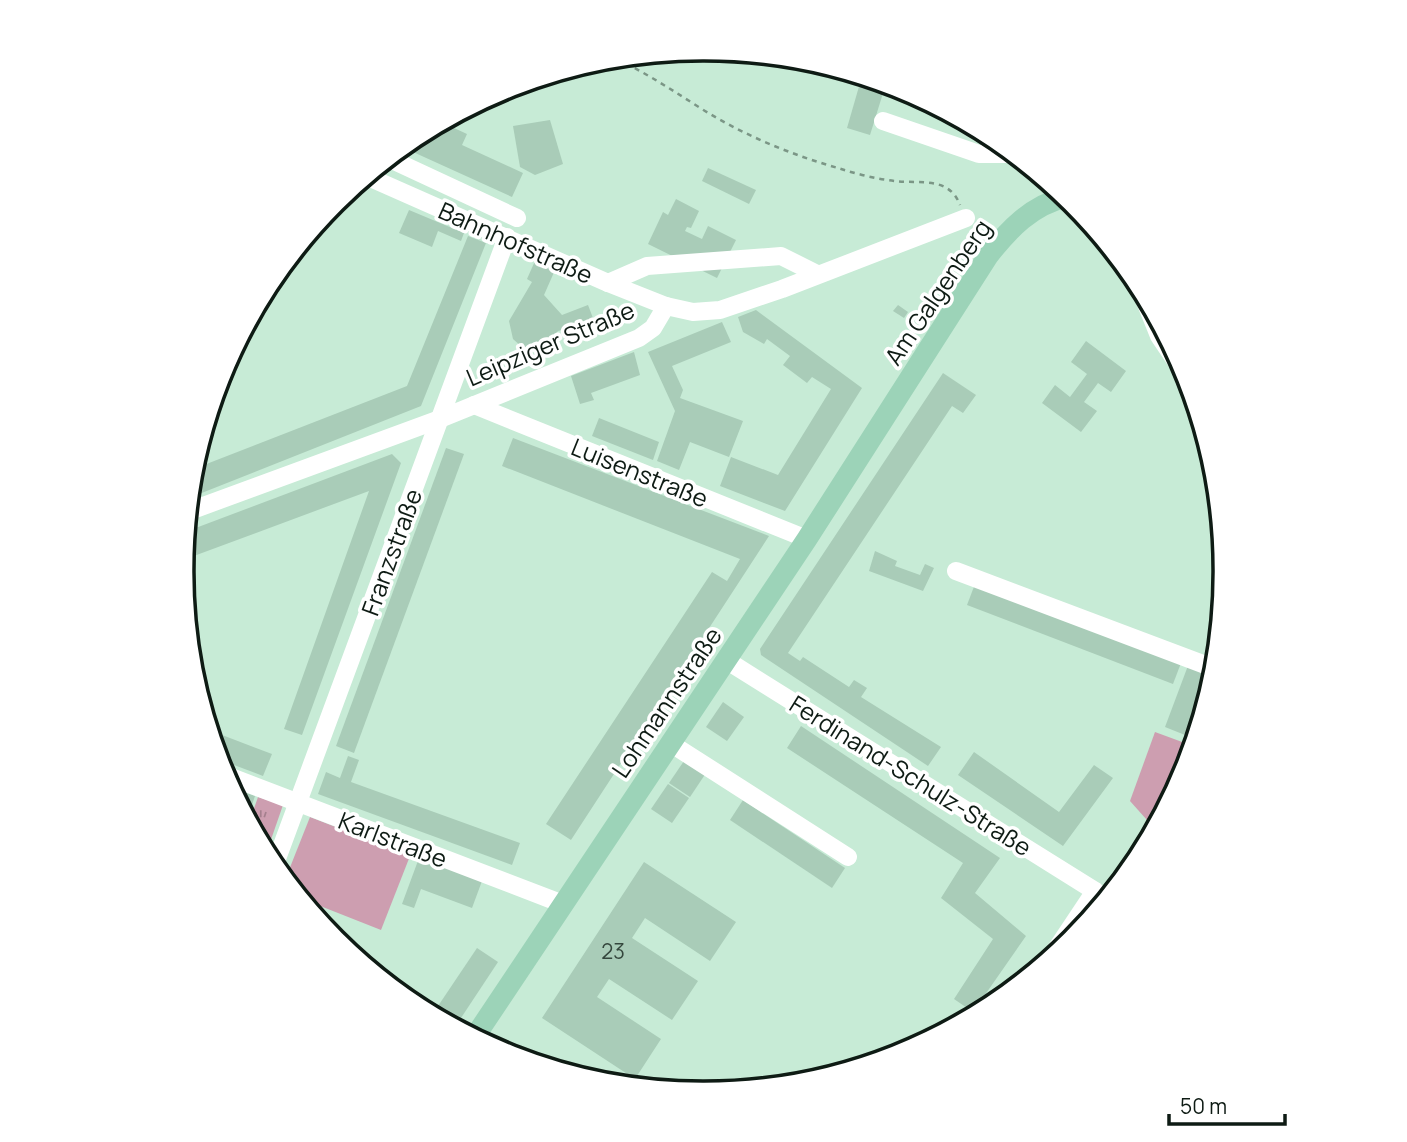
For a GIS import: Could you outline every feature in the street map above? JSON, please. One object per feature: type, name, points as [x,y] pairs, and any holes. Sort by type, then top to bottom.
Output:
[{"type":"main road","name":"Am Galgenberg","points":[[900,394],[988,256],[1019,220],[1054,202]]},
{"type":"main road","name":"Lohmannstraße","points":[[480,1029],[807,539],[900,394]]},
{"type":"street","points":[[883,121],[979,154],[996,154]]},
{"type":"street","points":[[399,163],[517,218]]},
{"type":"street","name":"Bahnhofstraße","points":[[376,180],[666,306]]},
{"type":"street","name":"Leipziger Straße","points":[[198,508],[440,419],[639,338],[653,328],[666,306],[693,312],[720,310],[966,218]]},
{"type":"street","name":"Franzstraße","points":[[279,853],[508,237]]},
{"type":"street","points":[[608,283],[647,265],[781,256],[817,274]]},
{"type":"street","name":"Luisenstraße","points":[[474,405],[807,539]]},
{"type":"street","points":[[956,571],[1204,665]]},
{"type":"street","name":"Ferdinand-Schulz-Straße","points":[[726,660],[1097,894]]},
{"type":"street","points":[[670,743],[848,857]]},
{"type":"street","name":"Karlstraße","points":[[239,780],[563,904]]},
{"type":"path","points":[[633,67],[651,75],[707,112],[779,148],[839,169],[895,181],[934,182],[945,186],[958,199],[966,218]]},
{"type":"green space","points":[[1155,732],[1183,742],[1148,821],[1130,801]]},
{"type":"green space","points":[[258,797],[283,805],[271,840],[262,826],[253,810]]},
{"type":"green space","points":[[310,817],[410,856],[381,930],[319,905],[290,868]]},
{"type":"building","points":[[859,86],[883,94],[870,135],[847,128]]},
{"type":"building","points":[[550,120],[563,164],[535,175],[520,167],[513,126]]},
{"type":"building","points":[[453,128],[467,134],[462,145],[523,173],[512,197],[413,152]]},
{"type":"building","points":[[708,168],[756,190],[749,204],[702,181]]},
{"type":"building","points":[[676,199],[699,211],[691,228],[687,227],[685,231],[702,239],[708,226],[736,240],[717,278],[648,244],[663,212],[668,215]]},
{"type":"building","points":[[409,210],[464,233],[461,241],[438,231],[432,247],[399,233]]},
{"type":"building","points":[[468,236],[486,243],[421,406],[200,494],[206,464],[407,386]]},
{"type":"building","points":[[535,261],[555,270],[544,295],[562,315],[588,305],[596,326],[577,334],[574,327],[558,331],[546,346],[539,349],[522,347],[513,339],[509,321],[532,282],[527,279]]},
{"type":"building","points":[[898,305],[908,312],[904,318],[893,311]]},
{"type":"building","points":[[756,310],[862,388],[785,511],[720,486],[731,457],[778,475],[831,389],[812,377],[807,383],[783,365],[790,356],[767,339],[764,344],[743,332],[738,317]]},
{"type":"building","points":[[722,322],[731,342],[672,366],[683,390],[680,398],[743,421],[729,457],[690,442],[679,470],[657,461],[675,411],[648,352]]},
{"type":"building","points":[[1086,341],[1126,371],[1111,392],[1098,383],[1084,402],[1097,411],[1081,432],[1042,403],[1055,385],[1070,397],[1087,374],[1071,362]]},
{"type":"building","points":[[634,352],[640,375],[591,393],[594,400],[580,404],[571,376]]},
{"type":"building","points":[[943,373],[976,395],[963,413],[952,406],[788,653],[800,661],[803,657],[849,687],[854,680],[867,688],[861,697],[941,747],[928,766],[761,655],[760,649]]},
{"type":"building","points":[[599,418],[659,442],[653,460],[592,436]]},
{"type":"building","points":[[513,438],[769,536],[571,840],[546,824],[712,572],[727,581],[740,559],[502,466]]},
{"type":"building","points":[[446,448],[464,454],[354,753],[336,746]]},
{"type":"building","points":[[392,454],[401,463],[302,735],[284,729],[369,491],[194,556],[196,528]]},
{"type":"building","points":[[875,551],[897,561],[895,566],[920,575],[925,564],[934,568],[923,591],[869,571]]},
{"type":"building","points":[[975,584],[1181,663],[1173,684],[967,605]]},
{"type":"building","points":[[1189,663],[1203,668],[1186,735],[1165,727]]},
{"type":"building","points":[[723,702],[744,717],[727,741],[706,727]]},
{"type":"building","points":[[801,726],[1000,858],[975,893],[1026,936],[983,997],[966,1007],[954,999],[993,939],[941,898],[963,863],[787,748]]},
{"type":"building","points":[[221,735],[272,754],[263,776],[232,764]]},
{"type":"building","points":[[974,752],[1059,812],[1094,765],[1113,778],[1063,846],[958,775]]},
{"type":"building","points":[[348,756],[359,760],[351,782],[520,843],[512,865],[318,794],[326,772],[340,778]]},
{"type":"building","points":[[686,758],[706,773],[690,797],[669,783]]},
{"type":"building","points":[[668,784],[689,798],[672,823],[651,809]]},
{"type":"building","points":[[244,792],[255,796],[252,806]]},
{"type":"building","points":[[743,800],[845,868],[832,888],[730,820]]},
{"type":"building","points":[[419,858],[482,881],[472,908],[421,889],[414,908],[402,904]]},
{"type":"building","points":[[644,862],[736,922],[710,961],[645,918],[632,938],[698,981],[672,1020],[609,979],[597,997],[661,1039],[637,1076],[628,1075],[542,1018]]},
{"type":"building","points":[[477,948],[498,962],[461,1018],[438,1006]]}]
